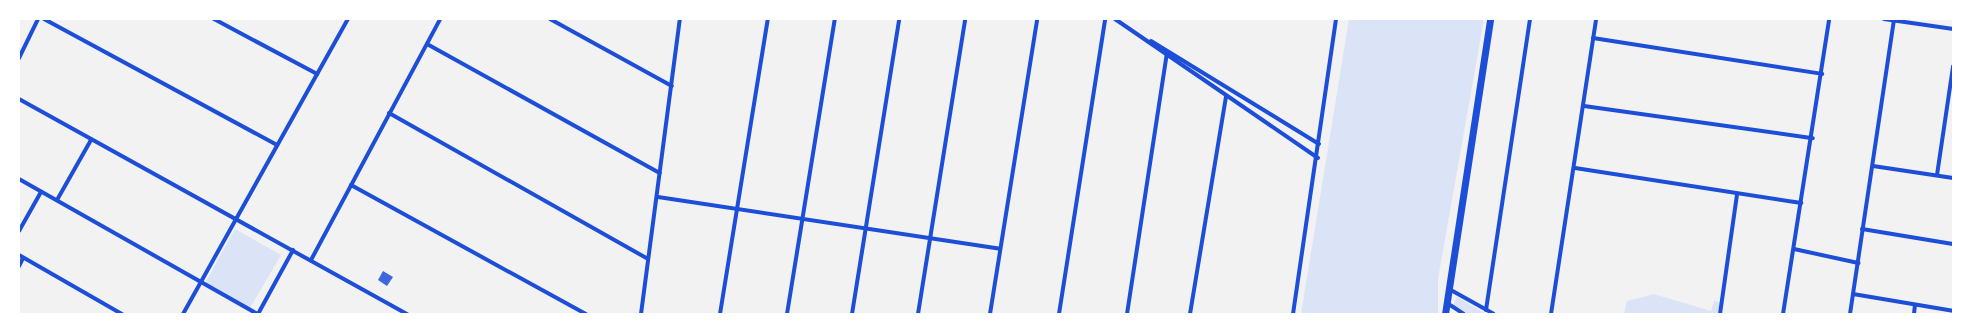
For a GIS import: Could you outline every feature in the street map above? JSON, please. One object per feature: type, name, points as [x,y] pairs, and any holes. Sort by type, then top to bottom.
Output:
[{"type":"main road","points":[[1445,314],[1490,19]]},
{"type":"street","points":[[19,58],[38,19]]},
{"type":"street","points":[[44,19],[277,144]]},
{"type":"street","points":[[214,19],[317,74]]},
{"type":"street","points":[[183,314],[238,220],[277,144],[348,19]]},
{"type":"street","points":[[311,260],[440,19]]},
{"type":"street","points":[[550,19],[672,86]]},
{"type":"street","points":[[641,314],[658,197],[680,19]]},
{"type":"street","points":[[720,314],[768,19]]},
{"type":"street","points":[[787,314],[800,217],[835,19]]},
{"type":"street","points":[[852,314],[899,19]]},
{"type":"street","points":[[918,314],[965,19]]},
{"type":"street","points":[[990,314],[1037,19]]},
{"type":"street","points":[[1060,314],[1105,19]]},
{"type":"street","points":[[1115,19],[1318,158]]},
{"type":"street","points":[[1115,19],[1319,144]]},
{"type":"street","points":[[1293,314],[1318,158],[1336,19]]},
{"type":"street","points":[[1486,310],[1530,19]]},
{"type":"street","points":[[1551,314],[1575,168],[1596,19]]},
{"type":"street","points":[[1784,314],[1822,74],[1829,19]]},
{"type":"street","points":[[1884,19],[1953,29]]},
{"type":"street","points":[[1850,314],[1894,21]]},
{"type":"street","points":[[1593,38],[1822,74]]},
{"type":"street","points":[[427,44],[660,173]]},
{"type":"street","points":[[1127,314],[1167,54]]},
{"type":"street","points":[[1937,175],[1953,66]]},
{"type":"street","points":[[1190,314],[1226,96]]},
{"type":"street","points":[[19,99],[408,314]]},
{"type":"street","points":[[1584,106],[1812,138]]},
{"type":"street","points":[[389,113],[648,259]]},
{"type":"street","points":[[57,200],[91,140]]},
{"type":"street","points":[[1873,166],[1953,178]]},
{"type":"street","points":[[1575,168],[1801,203]]},
{"type":"street","points":[[19,179],[258,314],[292,250]]},
{"type":"street","points":[[351,185],[586,314]]},
{"type":"street","points":[[19,231],[41,192]]},
{"type":"street","points":[[1720,314],[1737,194]]},
{"type":"street","points":[[658,197],[930,236],[1000,249]]},
{"type":"street","points":[[1862,229],[1953,244]]},
{"type":"street","points":[[1794,249],[1858,263]]},
{"type":"street","points":[[19,255],[122,314]]},
{"type":"street","points":[[19,266],[23,258]]},
{"type":"street","points":[[1449,289],[1494,314]]},
{"type":"street","points":[[1853,294],[1953,311]]},
{"type":"street","points":[[1446,303],[1464,314]]},
{"type":"street","points":[[1914,314],[1915,305]]},
{"type":"shaded area","points":[[1349,19],[1484,19],[1438,279],[1438,314],[1301,314]]},
{"type":"shaded area","points":[[235,229],[281,255],[250,308],[205,283]]},
{"type":"shaded area","points":[[1654,294],[1711,311],[1714,301],[1720,302],[1718,314],[1624,314],[1627,301]]},
{"type":"shaded area","points":[[1457,297],[1486,314],[1468,314],[1453,305]]},
{"type":"building","points":[[383,271],[393,277],[387,286],[378,280]]}]
